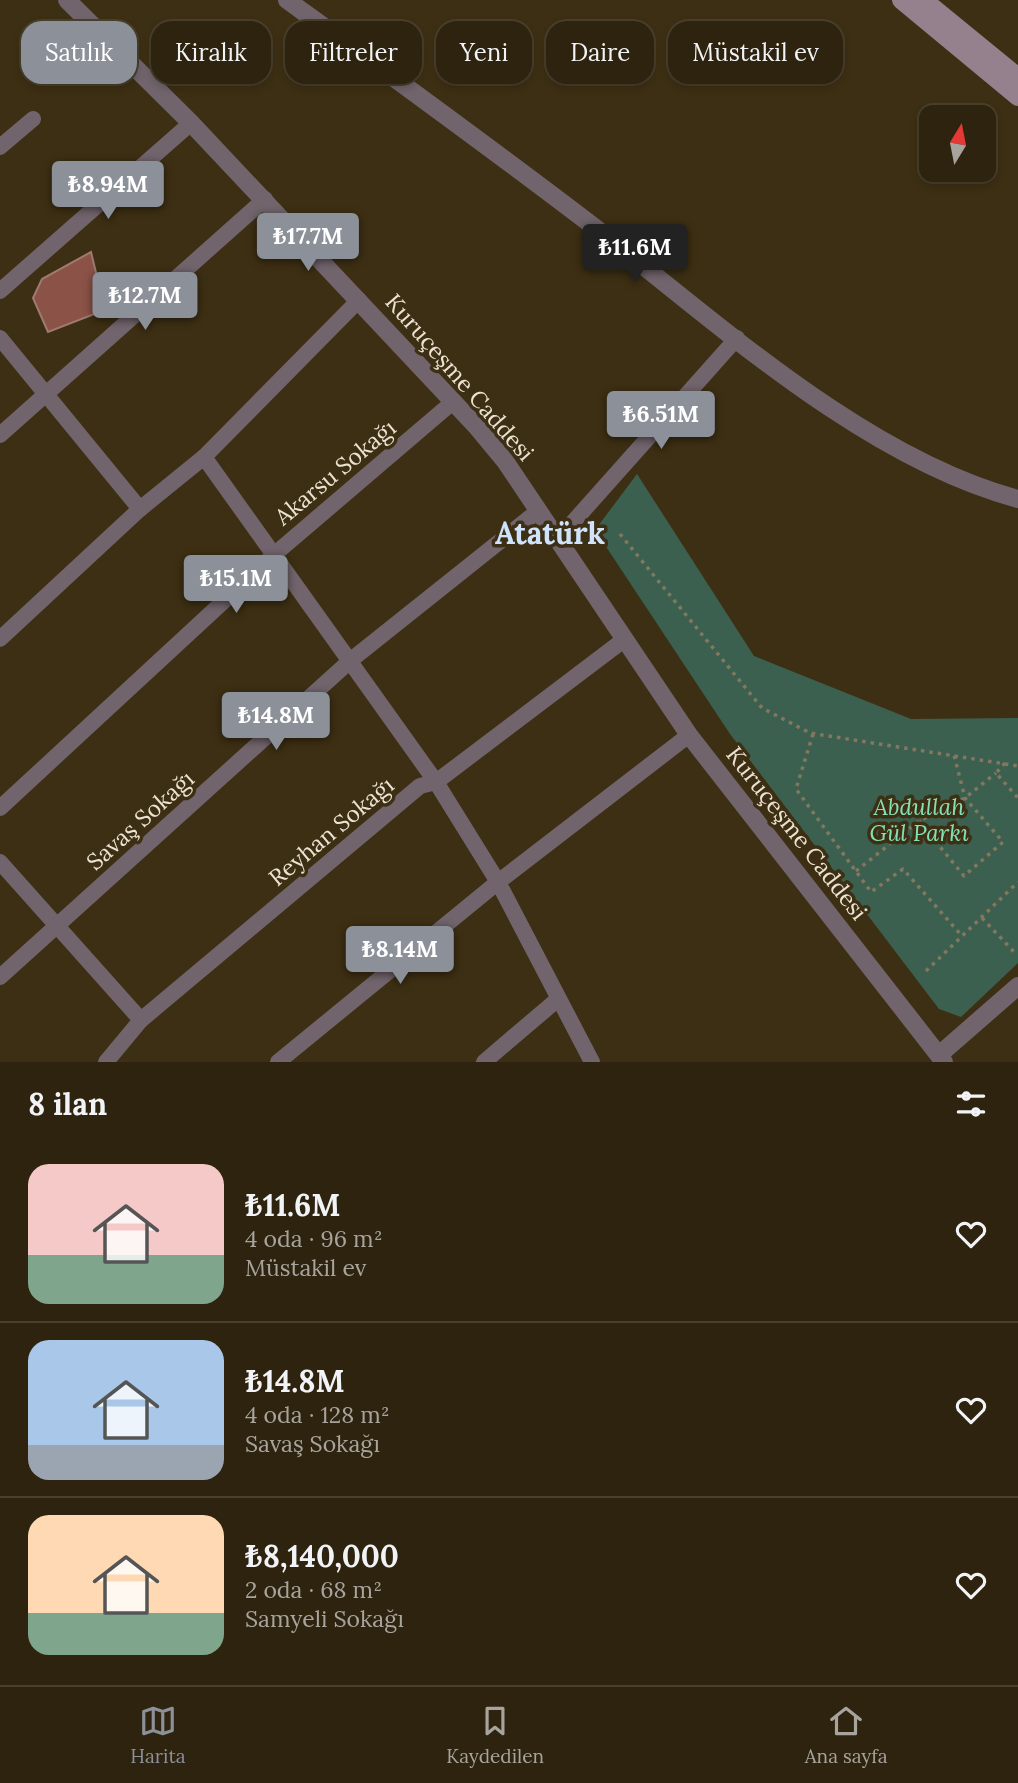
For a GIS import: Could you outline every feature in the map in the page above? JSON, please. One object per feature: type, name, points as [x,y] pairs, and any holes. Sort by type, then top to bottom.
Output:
[{"type":"main road","points":[[901,0],[1018,97]]},
{"type":"main road","points":[[924,0],[1018,77]]},
{"type":"street","name":"Kuruçeşme Caddesi","points":[[67,0],[265,199],[454,401],[505,461],[597,603],[625,639],[689,735],[942,1058]]},
{"type":"street","points":[[287,0],[506,159],[737,338],[835,409],[901,451],[953,478],[1018,499]]},
{"type":"street","points":[[0,147],[33,119]]},
{"type":"street","points":[[0,291],[191,123]]},
{"type":"street","points":[[0,435],[265,199]]},
{"type":"street","points":[[0,639],[140,509],[204,457],[359,300]]},
{"type":"street","points":[[0,338],[140,509]]},
{"type":"street","points":[[558,539],[737,338]]},
{"type":"street","name":"Akarsu Sokağı","points":[[0,808],[275,553],[454,401]]},
{"type":"street","points":[[204,457],[436,782],[498,881],[592,1062]]},
{"type":"street","name":"Savaş Sokağı","points":[[0,977],[351,660],[538,511]]},
{"type":"street","name":"Reyhan Sokağı","points":[[106,1062],[141,1020],[420,786],[436,782],[625,639]]},
{"type":"street","points":[[278,1062],[498,881],[689,735]]},
{"type":"street","points":[[0,862],[141,1020]]},
{"type":"street","points":[[942,1058],[1018,986]]},
{"type":"street","points":[[484,1062],[558,999]]},
{"type":"path","points":[[620,534],[762,708],[813,734],[1018,766]]},
{"type":"path","points":[[813,734],[796,789],[871,892],[903,869],[962,936]]},
{"type":"path","points":[[919,821],[964,876],[1003,842],[965,798],[954,755]]},
{"type":"path","points":[[856,871],[919,821],[965,798],[1005,763]]},
{"type":"path","points":[[996,773],[1018,798]]},
{"type":"path","points":[[926,971],[1018,882]]},
{"type":"path","points":[[981,917],[1014,952]]},
{"type":"green space","name":"Abdullah Gül Parkı","points":[[637,474],[754,656],[911,719],[1018,718],[1018,963],[961,1017],[939,1009],[730,734],[595,530]]},
{"type":"building","points":[[91,252],[105,310],[48,332],[33,298],[42,279]]},
{"type":"district","name":"Atatürk","points":[[550,533]]}]
